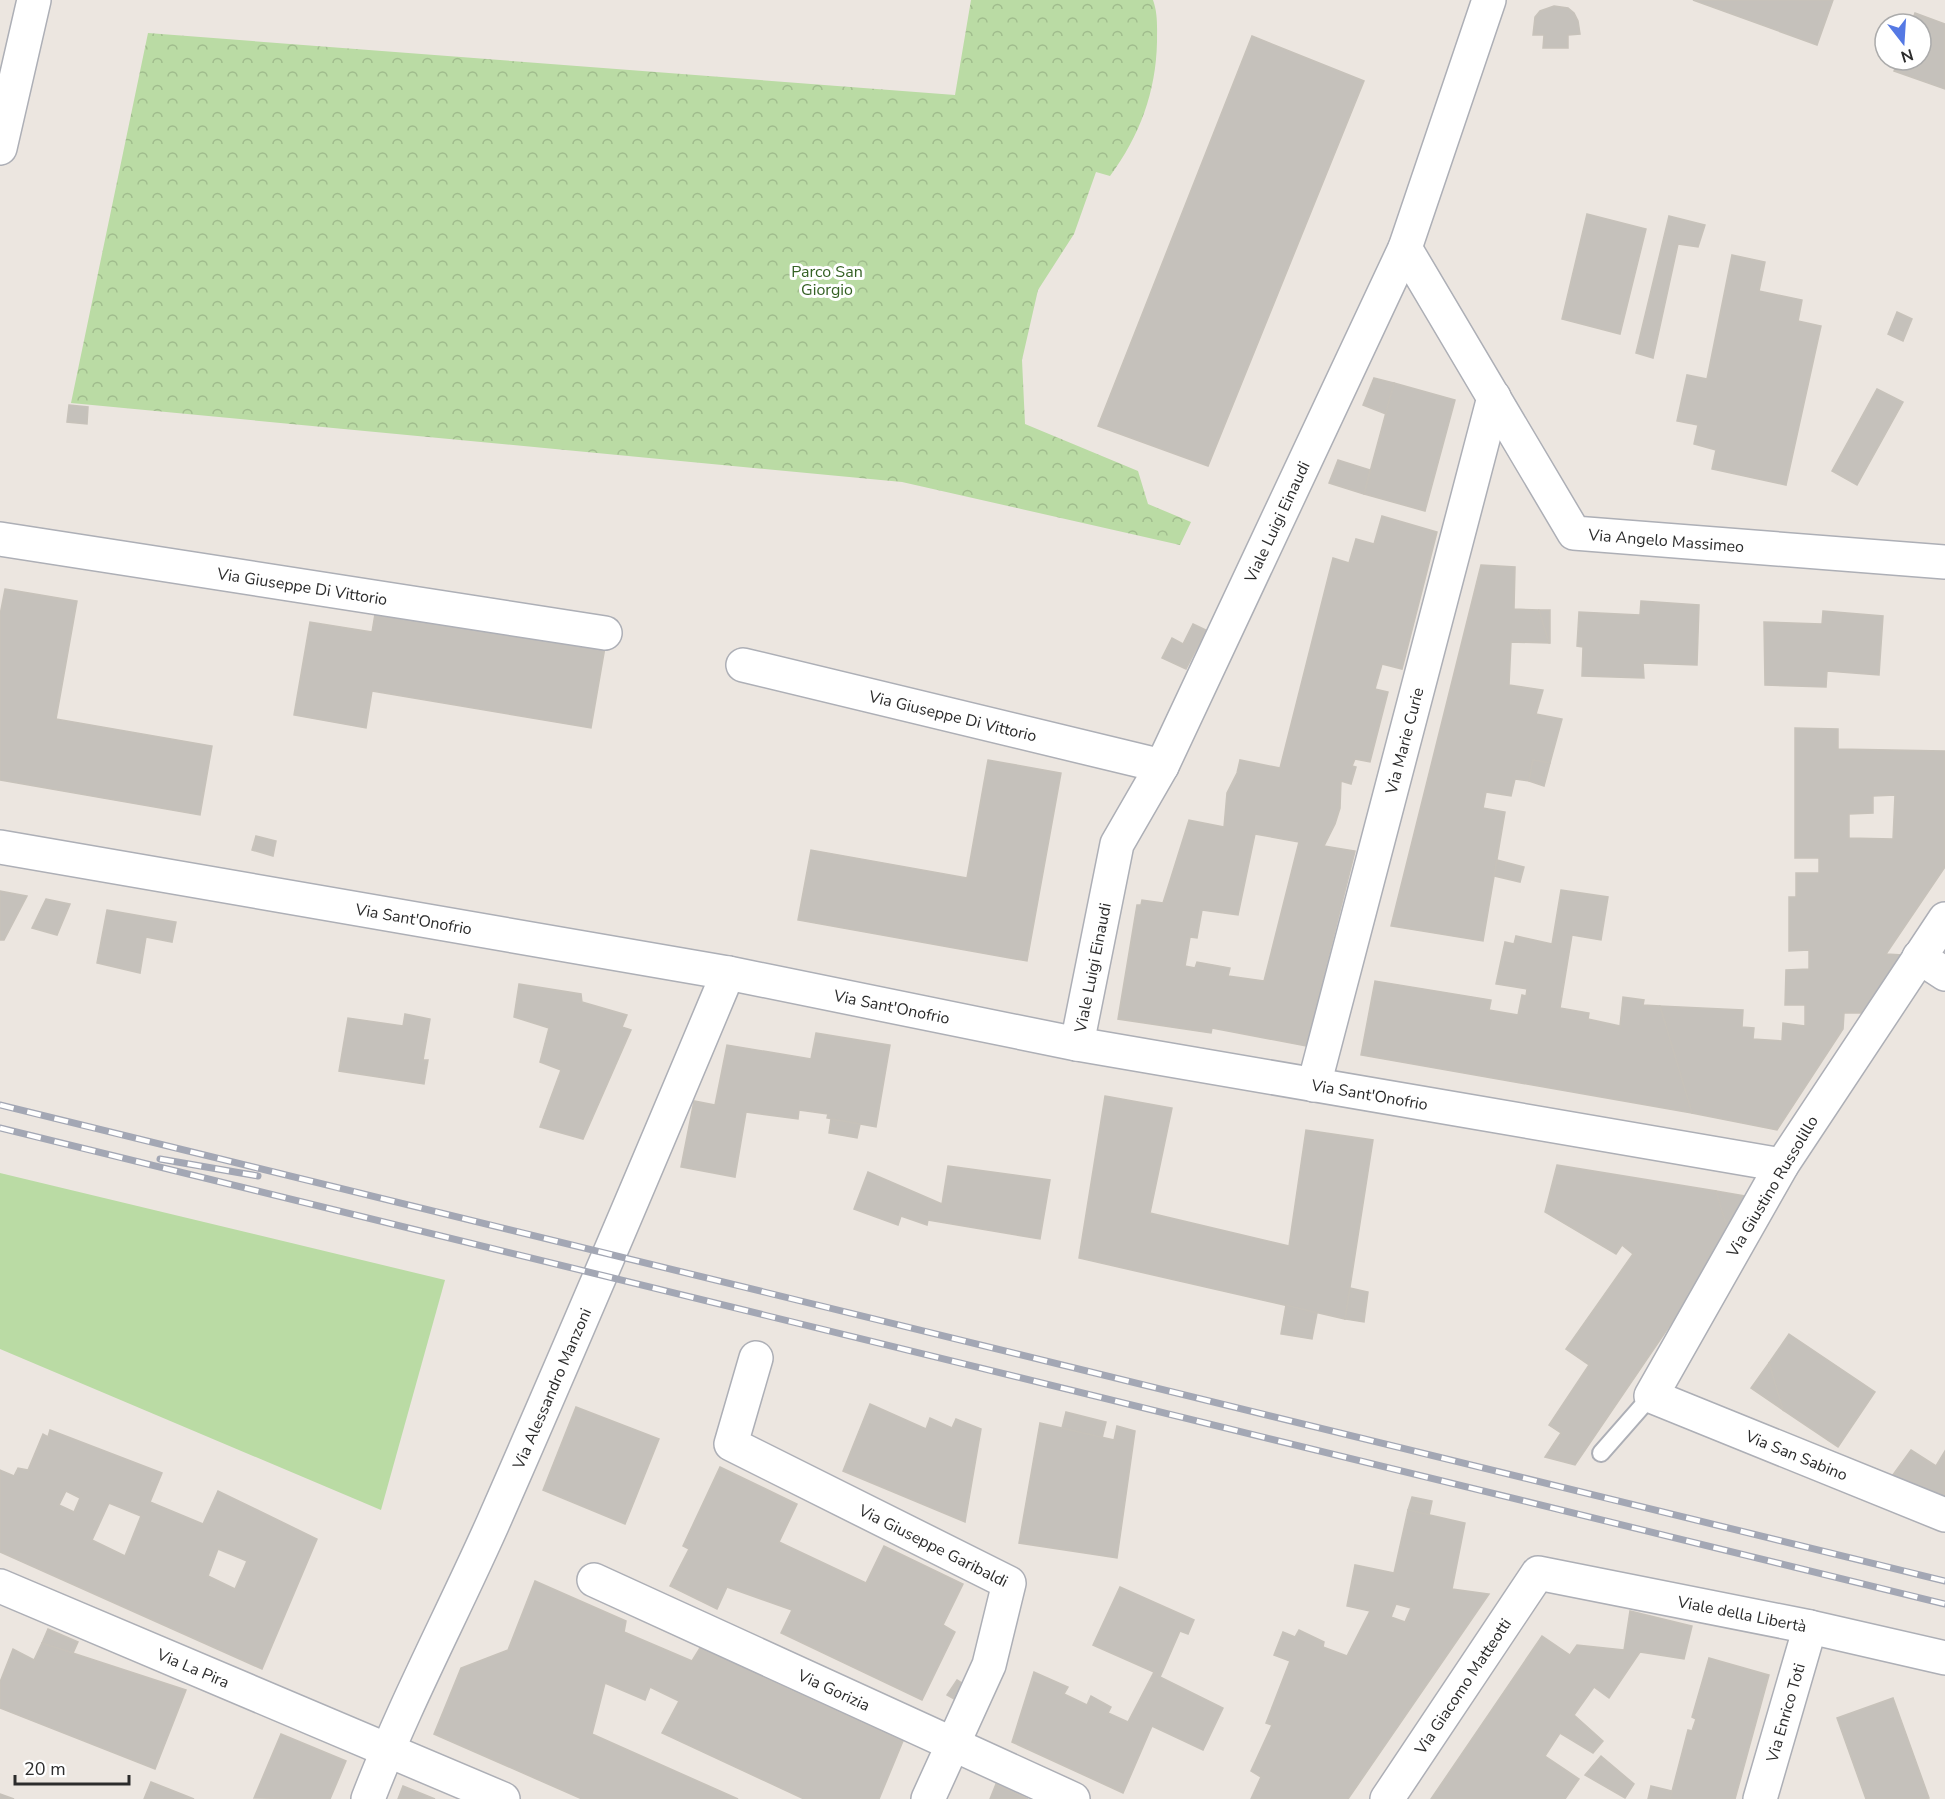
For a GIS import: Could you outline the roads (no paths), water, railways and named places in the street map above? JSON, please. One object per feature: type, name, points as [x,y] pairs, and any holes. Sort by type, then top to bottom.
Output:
[{"type":"street","points":[[2,127],[34,0]]},
{"type":"street","name":"Viale Luigi Einaudi","points":[[1077,1044],[1117,844],[1162,766],[1405,248],[1489,0]]},
{"type":"street","name":"Via Angelo Massimeo","points":[[1405,248],[1575,533],[1945,562]]},
{"type":"street","name":"Via Marie Curie","points":[[1314,1085],[1494,397]]},
{"type":"street","name":"Via Giuseppe Di Vittorio","points":[[0,539],[605,633]]},
{"type":"street","name":"Via Giuseppe Di Vittorio","points":[[743,665],[1162,766]]},
{"type":"street","name":"Via Sant'Onofrio","points":[[0,847],[728,973],[1077,1044],[1782,1165]]},
{"type":"street","name":"Via Giustino Russolillo","points":[[1650,1396],[1782,1165],[1932,966],[1945,919]]},
{"type":"street","name":"Via Alessandro Manzoni","points":[[368,1799],[387,1749],[482,1547],[568,1353],[728,973]]},
{"type":"street","name":"Via Giuseppe Garibaldi","points":[[756,1358],[731,1444],[1009,1583],[989,1665],[928,1799]]},
{"type":"street","name":"Via San Sabino","points":[[1650,1396],[1945,1515]]},
{"type":"street","name":"Viale della Libertà","points":[[1538,1573],[1810,1627],[1945,1658]]},
{"type":"street","name":"Via Giacomo Matteotti","points":[[1387,1799],[1538,1573]]},
{"type":"street","name":"Via Gorizia","points":[[594,1580],[1073,1799]]},
{"type":"street","name":"Via La Pira","points":[[0,1586],[503,1799]]},
{"type":"street","name":"Via Enrico Toti","points":[[1760,1799],[1810,1627]]},
{"type":"lane","name":"Via Giustino Russolillo","points":[[1601,1453],[1650,1396]]},
{"type":"railway","points":[[0,1105],[1945,1581]]},
{"type":"railway","points":[[0,1128],[1945,1604]]},
{"type":"railway","points":[[160,1159],[258,1176]]},
{"type":"park label","name":"Parco San Giorgio","points":[[827,280]]}]
